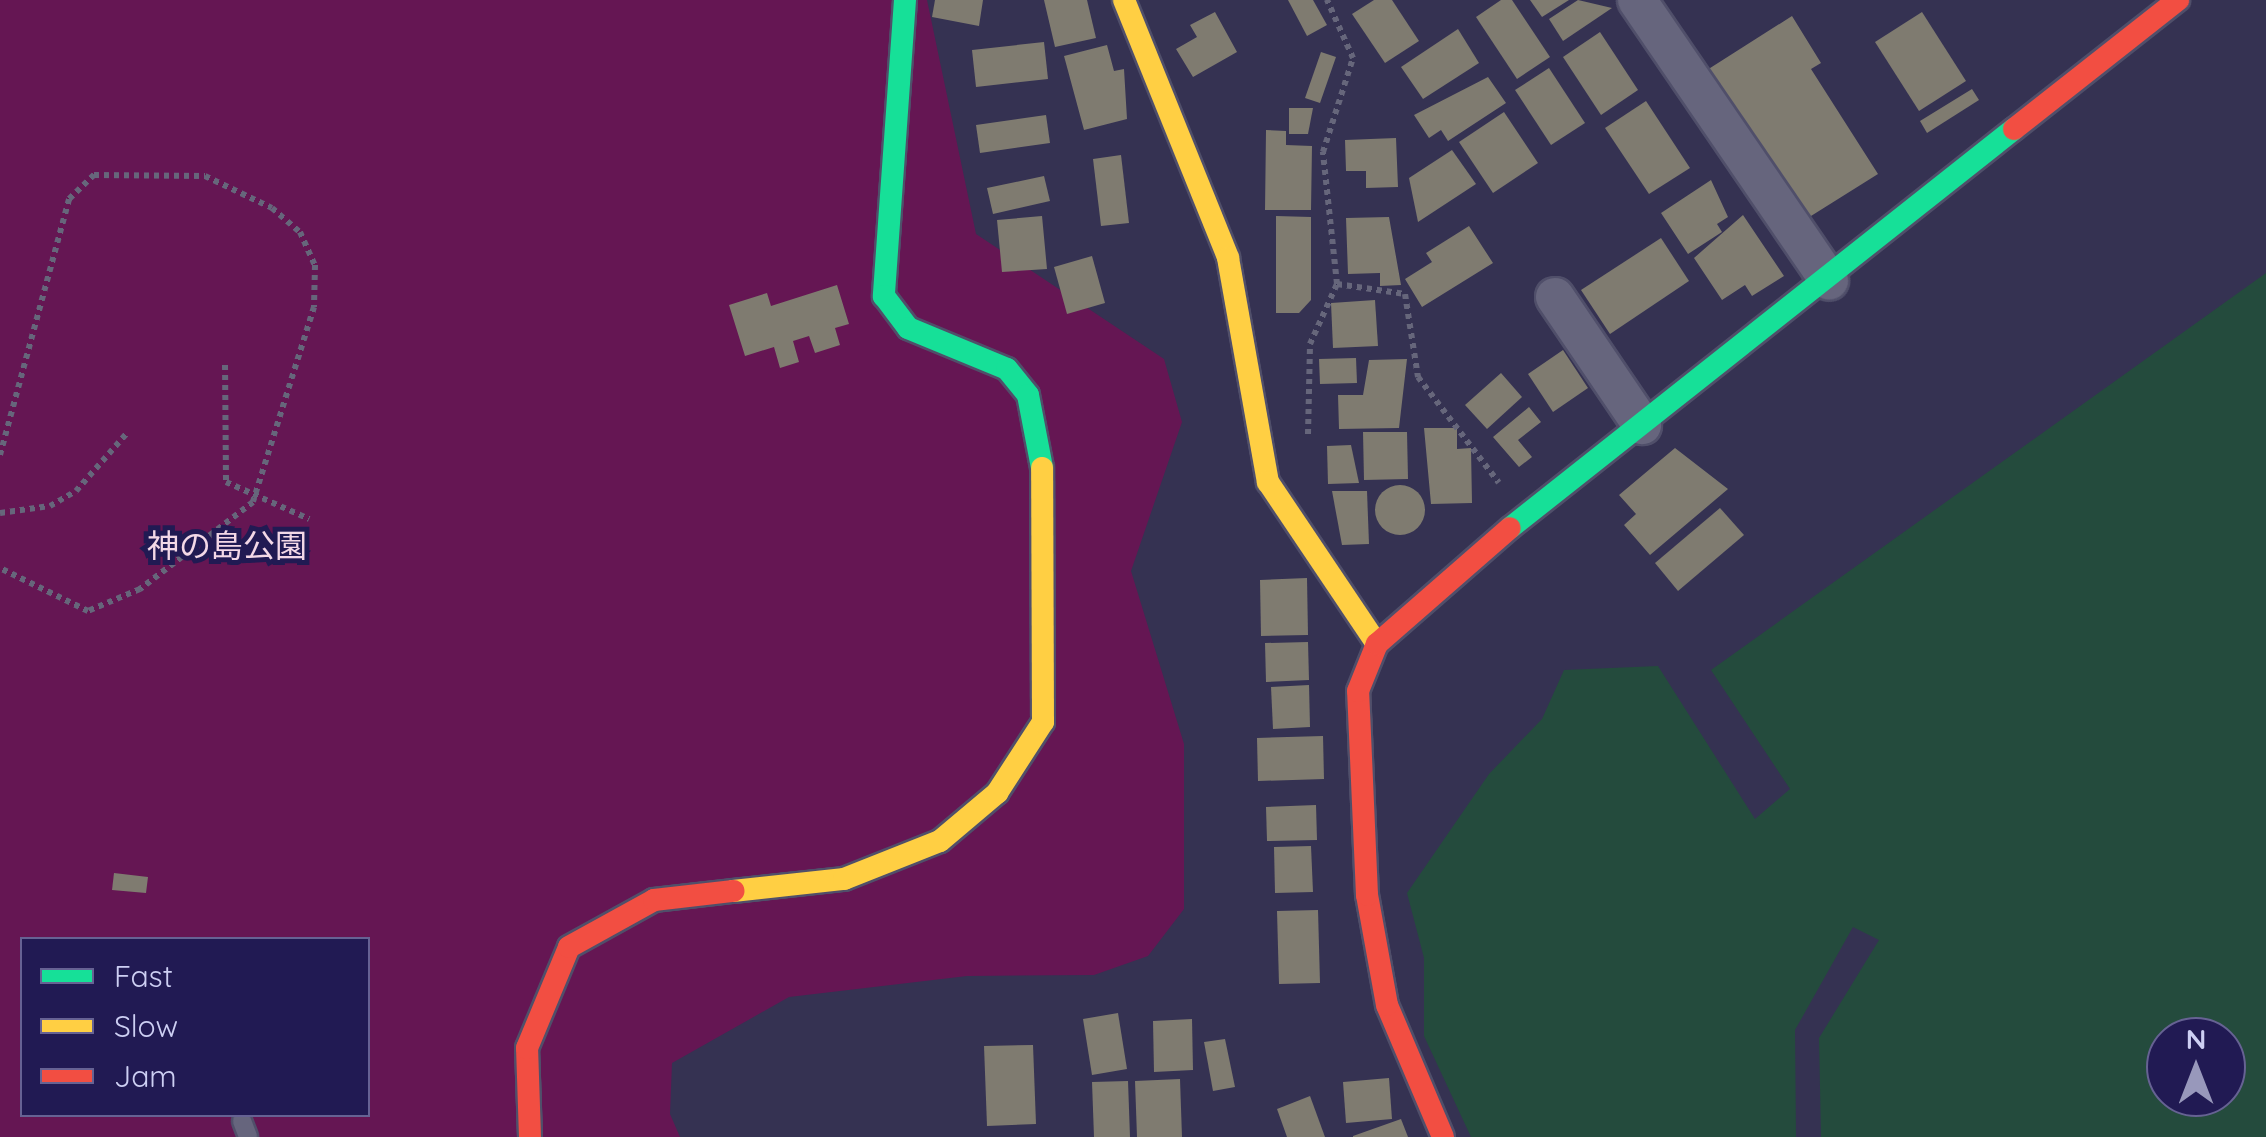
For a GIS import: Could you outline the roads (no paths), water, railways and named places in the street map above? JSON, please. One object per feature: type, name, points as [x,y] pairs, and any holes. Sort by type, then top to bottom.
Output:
[{"type":"street","points":[[530,1137],[527,1048],[569,947],[594,926],[654,900],[844,879],[940,841],[998,793],[1042,722],[1042,464],[1028,395],[1006,369],[908,328],[884,296],[905,0]]},
{"type":"street","points":[[1124,0],[1228,258],[1268,482],[1376,644]]},
{"type":"street","points":[[1636,0],[1829,280]]},
{"type":"street","points":[[1443,1137],[1387,1005],[1368,895],[1358,690],[1376,644],[1524,516],[1829,280],[2178,0]]},
{"type":"street","points":[[1554,297],[1642,425]]},
{"type":"park label","name":"神の島公園","points":[[227,545]]}]
